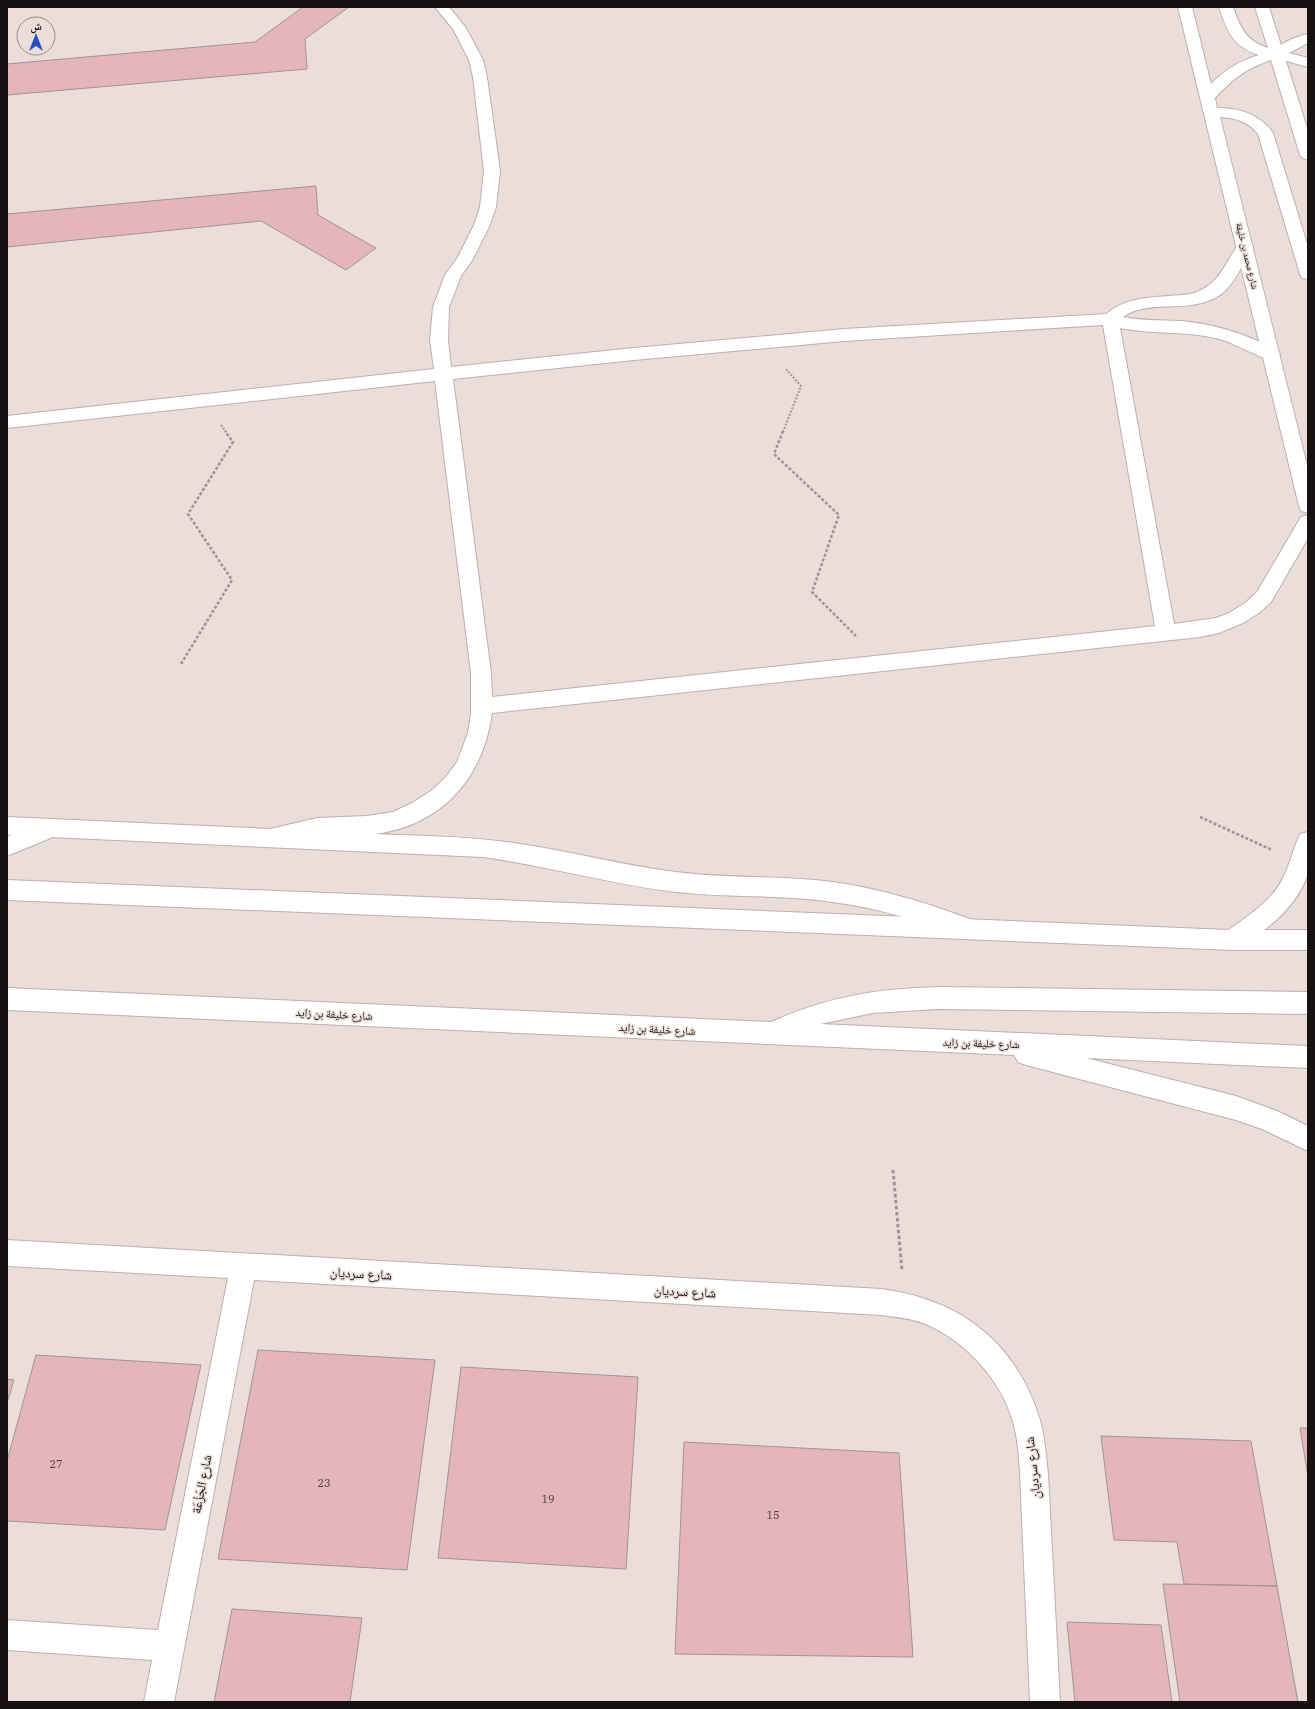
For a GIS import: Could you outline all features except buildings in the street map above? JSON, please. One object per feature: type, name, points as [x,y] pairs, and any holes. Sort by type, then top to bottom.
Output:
[{"type":"main road","points":[[270,838],[292,831],[385,823],[407,816],[428,805],[445,792],[460,777],[468,765],[477,742],[483,706],[481,672],[439,340],[441,307],[453,275],[465,259],[482,225],[488,207],[492,171],[480,77],[476,60],[459,28],[442,7]]},
{"type":"main road","name":"شارع محمد بن خليفة","points":[[1186,7],[1271,354],[1302,462],[1308,506]]},
{"type":"main road","points":[[1226,7],[1232,28],[1242,41],[1260,50],[1308,63]]},
{"type":"main road","points":[[1262,7],[1308,155]]},
{"type":"main road","points":[[1308,38],[1277,54],[1250,63],[1229,75],[1210,104],[1247,117],[1255,122],[1265,133],[1308,274]]},
{"type":"main road","points":[[1110,319],[1122,310],[1135,305],[1191,300],[1217,289],[1225,280],[1245,247]]},
{"type":"main road","points":[[1191,300],[1188,307],[1188,314],[1193,322],[1201,329]]},
{"type":"main road","points":[[1110,319],[1166,632]]},
{"type":"main road","points":[[7,422],[444,373],[844,335],[1110,319],[1131,325],[1201,329],[1238,339],[1271,354]]},
{"type":"main road","points":[[483,706],[1200,629],[1236,618],[1252,608],[1264,597],[1308,522]]},
{"type":"main road","points":[[7,826],[483,848],[524,853],[595,869],[656,879],[687,883],[832,892],[868,898],[938,917],[973,930]]},
{"type":"main road","points":[[7,847],[50,828]]},
{"type":"main road","points":[[1233,940],[1280,902],[1292,883],[1308,841]]},
{"type":"main road","points":[[7,890],[1233,940],[1308,940]]},
{"type":"main road","points":[[769,1034],[809,1017],[850,1005],[893,999],[937,998],[1308,1003]]},
{"type":"main road","name":"شارع خليفة بن زايد","points":[[7,999],[1308,1057]]},
{"type":"main road","points":[[982,1043],[1236,1108],[1268,1119],[1308,1139]]},
{"type":"main road","name":"شارع سرديان","points":[[7,1253],[873,1302],[905,1305],[930,1312],[973,1338],[993,1359],[1010,1383],[1022,1410],[1030,1439],[1034,1474],[1045,1702]]},
{"type":"main road","name":"شارع الجَزْعَة","points":[[159,1702],[243,1267]]},
{"type":"main road","points":[[7,1635],[170,1646]]},
{"type":"path","points":[[762,343],[801,386],[774,454],[839,515],[812,592],[882,662]]},
{"type":"path","points":[[181,664],[232,580],[188,514],[233,442],[203,401]]},
{"type":"path","points":[[1200,817],[1300,863]]},
{"type":"path","points":[[893,1170],[905,1305]]}]
